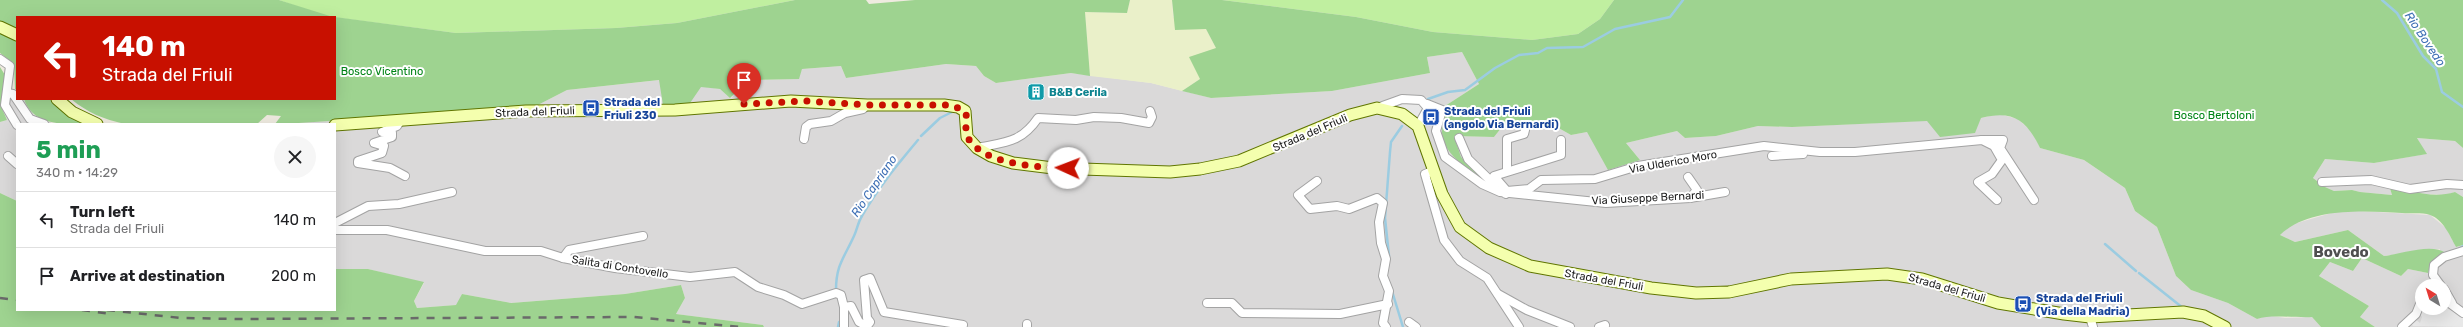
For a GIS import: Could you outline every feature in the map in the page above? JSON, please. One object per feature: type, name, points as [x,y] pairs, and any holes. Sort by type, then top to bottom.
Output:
[{"type":"main road","points":[[0,27],[16,35]]},
{"type":"main road","points":[[58,100],[72,112],[95,123]]},
{"type":"main road","name":"Strada del Friuli","points":[[336,125],[526,111],[675,110],[792,101],[867,105],[944,105],[961,108],[967,116],[965,130],[967,137],[977,148],[991,156],[1024,165],[1147,171],[1187,171],[1217,166],[1254,156],[1350,115],[1377,108],[1402,114],[1418,126],[1432,171],[1448,208],[1460,227],[1489,248],[1530,266],[1651,288],[1696,292],[1729,292],[1791,279],[1887,274],[1928,280],[1998,303],[2092,322],[2183,312],[2204,316],[2225,327]]},
{"type":"street","points":[[0,59],[10,66],[5,105],[16,123]]},
{"type":"street","points":[[7,93],[13,94],[16,98]]},
{"type":"street","points":[[1377,108],[1402,99],[1421,100],[1427,104],[1428,108],[1418,126]]},
{"type":"street","points":[[17,100],[30,119],[41,123]]},
{"type":"street","name":"Via Giuseppe Bernardi","points":[[1427,104],[1434,105],[1442,110],[1436,131],[1446,157],[1482,184],[1504,192],[1606,203],[1690,198],[1725,192]]},
{"type":"street","points":[[804,139],[806,127],[810,124],[831,121],[845,113],[863,109],[867,105]]},
{"type":"street","points":[[977,148],[1016,140],[1029,131],[1038,118],[1044,117],[1076,120],[1087,117],[1121,118],[1149,123],[1152,117],[1150,111]]},
{"type":"street","points":[[401,120],[397,126],[382,132],[392,133],[392,137],[374,143],[384,146],[382,153],[358,161],[358,163],[390,168],[405,176]]},
{"type":"street","points":[[1507,171],[1507,139],[1524,134],[1525,130]]},
{"type":"street","points":[[1459,138],[1468,159],[1504,192]]},
{"type":"street","points":[[1504,192],[1494,176],[1561,155],[1561,140]]},
{"type":"street","points":[[1982,140],[1994,146],[2002,160],[1992,174],[1978,182],[1997,200]]},
{"type":"street","name":"Via Ulderico Moro","points":[[1772,156],[1820,152],[1855,152],[1982,140],[2003,140],[2000,148],[2034,200]]},
{"type":"street","name":"Via Ulderico Moro","points":[[1504,192],[1529,189],[1541,180],[1595,179],[1638,166],[1764,146],[1820,152]]},
{"type":"street","points":[[8,156],[16,163]]},
{"type":"street","points":[[1432,171],[1425,174],[1444,240],[1454,254],[1487,278],[1519,327]]},
{"type":"street","name":"Via Ulderico Moro","points":[[1688,177],[1696,190],[1695,194],[1690,198]]},
{"type":"street","points":[[2322,182],[2371,180],[2410,189],[2447,184],[2463,185]]},
{"type":"street","points":[[1316,182],[1298,195],[1310,209],[1337,206],[1348,209],[1377,198],[1381,200],[1382,203],[1379,222],[1381,243],[1386,259],[1383,276],[1389,291],[1388,304],[1383,322],[1386,327]]},
{"type":"street","points":[[336,222],[368,206],[399,204],[452,192]]},
{"type":"street","name":"Salita di Contovello","points":[[336,230],[387,230],[485,251],[541,251],[563,258],[615,268],[690,277],[713,276],[735,272],[758,287],[784,295],[802,304],[836,293],[841,295],[844,307]]},
{"type":"street","points":[[563,258],[569,250],[643,236]]},
{"type":"street","points":[[2436,279],[2433,275],[2434,265],[2444,258],[2463,251]]},
{"type":"street","points":[[844,327],[844,307],[851,306],[859,322],[867,326],[870,322],[867,318],[864,280],[870,278],[884,312],[937,319],[963,325]]},
{"type":"street","points":[[1498,294],[1528,310],[1570,327]]},
{"type":"street","points":[[1207,303],[1232,303],[1242,313],[1287,314],[1341,314],[1354,312],[1376,304],[1388,304]]},
{"type":"street","points":[[2451,303],[2463,312]]},
{"type":"street","points":[[2402,327],[2415,315]]},
{"type":"shaded area","points":[[1462,52],[1479,84],[1445,106],[1447,111],[1442,132],[1449,150],[1479,173],[1460,157],[1454,136],[1494,137],[1502,127],[1555,126],[1571,135],[1587,132],[1640,160],[1626,143],[1677,131],[1685,138],[1716,136],[1758,126],[1792,127],[1981,118],[1999,114],[2018,119],[2033,133],[2040,148],[2084,160],[2125,188],[2135,211],[2157,227],[2176,276],[2191,290],[2228,303],[2257,319],[2266,315],[2285,318],[2312,317],[2321,327],[764,327],[763,325],[676,314],[685,298],[681,285],[625,294],[511,303],[462,294],[457,305],[417,308],[414,301],[424,283],[368,269],[336,269],[336,123],[299,123],[532,108],[567,90],[660,80],[720,89],[731,98],[749,80],[798,79],[802,69],[841,66],[846,78],[946,64],[976,66],[984,76],[996,83],[1071,73],[1151,83],[1211,98],[1332,91],[1430,73],[1427,57]]},
{"type":"shaded area","points":[[16,90],[16,100],[25,100],[34,115],[52,123],[16,123],[16,201],[0,193],[0,122],[7,120],[1,106],[3,91]]},
{"type":"shaded area","points":[[1408,100],[1426,106],[1419,121],[1416,117],[1405,110],[1388,108]]},
{"type":"shaded area","points":[[2417,138],[2455,141],[2463,148],[2463,197],[2455,192],[2447,195],[2424,194],[2389,185],[2392,195],[2352,190],[2334,191],[2325,187],[2313,178],[2325,159],[2374,163],[2426,154]]},
{"type":"shaded area","points":[[2359,211],[2430,215],[2446,228],[2456,247],[2463,245],[2463,327],[2375,327],[2360,317],[2369,306],[2319,276],[2330,262],[2353,271],[2362,258],[2401,276],[2408,269],[2428,273],[2431,263],[2439,255],[2440,249],[2384,256],[2348,230],[2295,242],[2280,235],[2290,225],[2335,212]]},
{"type":"shaded area","points":[[2452,305],[2463,318],[2463,327],[2408,326],[2413,326],[2411,323],[2415,319],[2420,323],[2422,317],[2420,315],[2451,315]]},
{"type":"green space","points":[[0,0],[279,0],[330,16],[16,16],[16,29],[0,21]]},
{"type":"green space","points":[[279,0],[795,0],[677,23],[616,28],[456,33],[336,18],[336,16],[324,16]]},
{"type":"green space","name":"Bosco Vicentino","points":[[795,0],[866,0],[869,4],[915,0],[1130,0],[1127,13],[1085,12],[1090,76],[1071,73],[996,83],[984,76],[976,66],[946,64],[846,78],[841,66],[802,69],[799,79],[749,80],[730,98],[720,89],[701,87],[688,106],[663,105],[659,80],[567,90],[532,108],[299,123],[276,123],[281,116],[267,115],[258,123],[121,123],[96,115],[72,100],[336,100],[336,17],[456,33],[616,28],[677,23]]},
{"type":"green space","points":[[1130,0],[1172,0],[1173,17],[1206,29],[1216,48],[1200,79],[1182,91],[1151,83],[1090,76],[1085,12],[1127,13]]},
{"type":"green space","name":"Bosco Bertoloni","points":[[1172,0],[1222,0],[1356,17],[1433,32],[1532,40],[1578,34],[1600,19],[1614,0],[2463,0],[2463,148],[2455,141],[2417,138],[2427,154],[2374,163],[2325,159],[2313,178],[2325,187],[2334,191],[2352,190],[2392,195],[2389,185],[2413,192],[2438,195],[2455,192],[2463,197],[2463,245],[2456,247],[2449,233],[2439,220],[2427,214],[2355,212],[2322,215],[2306,219],[2292,226],[2280,235],[2295,242],[2348,230],[2384,256],[2425,249],[2440,250],[2446,253],[2434,260],[2428,273],[2408,269],[2401,276],[2362,258],[2353,271],[2330,262],[2319,276],[2369,306],[2360,317],[2375,327],[2321,327],[2312,317],[2276,316],[2257,319],[2228,303],[2191,290],[2176,276],[2157,227],[2135,211],[2125,188],[2084,160],[2040,148],[2035,138],[2023,124],[2010,116],[2001,115],[1981,118],[1975,133],[1940,137],[1927,121],[1792,127],[1758,126],[1716,136],[1685,138],[1677,131],[1626,143],[1640,160],[1608,170],[1587,132],[1571,135],[1555,126],[1502,127],[1494,137],[1454,136],[1461,157],[1491,185],[1460,162],[1447,148],[1443,140],[1442,131],[1446,115],[1445,106],[1479,84],[1462,52],[1427,57],[1430,73],[1332,91],[1211,98],[1182,91],[1200,79],[1189,57],[1216,48],[1206,29],[1175,30]]},
{"type":"green space","points":[[1222,0],[1614,0],[1600,19],[1578,34],[1532,40],[1433,32],[1356,17]]},
{"type":"green space","points":[[0,32],[16,40],[16,90],[14,64],[0,53]]},
{"type":"green space","points":[[0,67],[5,75],[1,106],[7,120],[0,122]]},
{"type":"green space","points":[[24,100],[53,100],[85,123],[50,122],[34,114],[28,108]]},
{"type":"green space","points":[[0,193],[16,201],[16,311],[336,311],[336,269],[368,269],[424,282],[414,301],[417,308],[456,305],[462,294],[511,303],[625,294],[681,285],[685,298],[676,314],[763,325],[764,327],[0,327]]},
{"type":"waterway","points":[[1428,99],[1448,92],[1465,90],[1495,68],[1519,55],[1538,53],[1547,48],[1583,47],[1615,29],[1670,17],[1683,0]]},
{"type":"waterway","name":"Rio Bovedo","points":[[2382,0],[2397,13],[2423,56],[2436,69],[2442,92],[2463,107]]},
{"type":"waterway","name":"Rio Capriano","points":[[921,136],[940,118],[954,111]]},
{"type":"waterway","points":[[1389,256],[1385,218],[1390,152],[1391,142],[1402,126]]},
{"type":"waterway","name":"Rio Capriano","points":[[836,290],[836,281],[839,268],[861,218],[881,186],[918,140]]},
{"type":"waterway","points":[[2105,244],[2136,271]]},
{"type":"waterway","points":[[2139,273],[2183,308]]},
{"type":"waterway","points":[[1392,291],[1403,327]]},
{"type":"waterway","name":"Rio Capriano","points":[[838,327],[839,322]]},
{"type":"railway","points":[[0,298],[16,300]]},
{"type":"railway","points":[[89,311],[111,314]]},
{"type":"railway","points":[[116,311],[181,318],[239,319],[634,317],[742,327]]},
{"type":"place","name":"B&B Cerila","points":[[1036,92]]},
{"type":"place","name":"Strada del Friuli 230","points":[[591,108]]},
{"type":"place","name":"Strada del Friuli (angolo Via Bernardi)","points":[[1431,117]]},
{"type":"place","name":"Strada del Friuli (Via della Madria)","points":[[2023,304]]},
{"type":"district","name":"Bovedo","points":[[2341,252]]},
{"type":"route","points":[[744,104],[805,101],[867,105],[951,105],[965,111],[967,116],[965,130],[967,137],[972,144],[991,156],[1024,165],[1068,168]]}]
